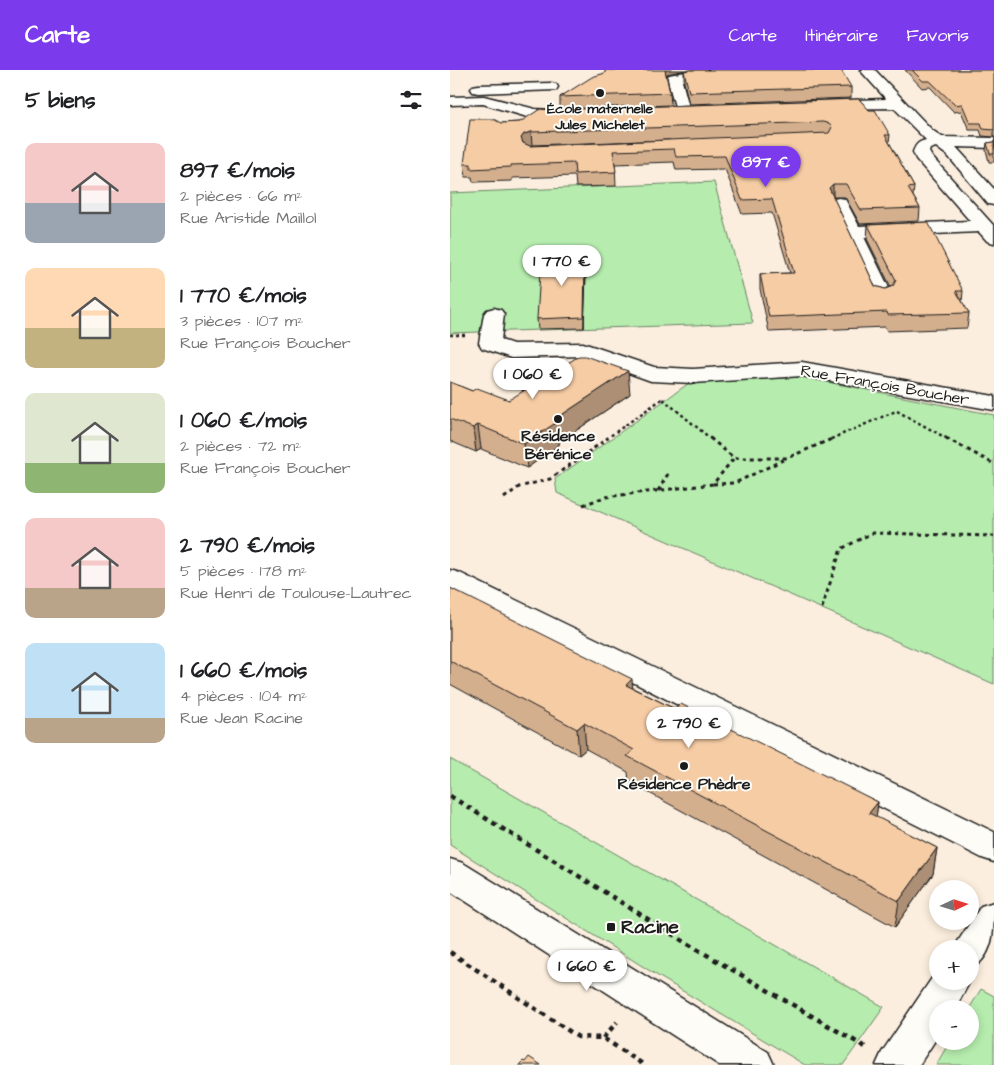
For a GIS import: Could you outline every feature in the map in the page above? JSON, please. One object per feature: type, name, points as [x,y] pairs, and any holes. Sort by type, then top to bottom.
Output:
[{"type":"street","points":[[867,70],[926,134],[954,153],[994,200]]},
{"type":"street","points":[[682,111],[674,78],[703,73]]},
{"type":"street","points":[[450,90],[551,87]]},
{"type":"street","points":[[450,102],[484,100],[534,114],[553,116],[583,115]]},
{"type":"street","points":[[816,106],[898,103]]},
{"type":"street","points":[[662,112],[702,111]]},
{"type":"street","points":[[989,232],[924,159],[921,152],[924,146],[936,142],[994,143]]},
{"type":"street","points":[[839,203],[883,296]]},
{"type":"street","points":[[852,232],[989,232]]},
{"type":"street","name":"Rue François Boucher","points":[[494,314],[490,343],[511,351],[583,349],[651,374],[693,376],[802,369],[994,404]]},
{"type":"street","points":[[450,579],[994,848]]},
{"type":"street","points":[[450,873],[754,1065]]},
{"type":"street","points":[[979,940],[994,917]]},
{"type":"street","points":[[885,1059],[943,990]]},
{"type":"path","points":[[504,498],[519,488],[550,479],[693,376]]},
{"type":"path","points":[[583,506],[606,497],[735,483],[896,410],[905,405],[914,389]]},
{"type":"path","points":[[663,399],[734,458],[788,458]]},
{"type":"path","points":[[896,410],[994,464]]},
{"type":"path","points":[[713,484],[734,458]]},
{"type":"path","points":[[658,491],[669,472]]},
{"type":"path","points":[[822,608],[841,549],[872,533],[994,536]]},
{"type":"path","points":[[450,796],[688,944],[885,1059]]},
{"type":"path","points":[[450,952],[578,1037],[603,1038],[644,1065]]},
{"type":"path","points":[[603,1038],[618,1022]]},
{"type":"green space","points":[[714,182],[753,323],[450,333],[450,193]]},
{"type":"green space","points":[[802,377],[994,415],[994,684],[557,493],[555,479],[689,383]]},
{"type":"green space","points":[[450,759],[884,1007],[843,1065],[805,1065],[658,976],[450,845]]},
{"type":"green space","points":[[981,989],[994,996],[994,1065],[936,1065],[945,1050],[979,1050],[979,1000],[974,1000]]},
{"type":"building","points":[[605,70],[665,70],[670,93],[560,97],[592,77],[605,73]]},
{"type":"building","points":[[841,70],[851,87],[689,92],[684,71]]},
{"type":"building","points":[[912,70],[994,70],[994,130],[983,129],[981,123],[970,123],[962,104],[955,105],[930,81],[923,81]]},
{"type":"building","points":[[859,99],[869,110],[875,110],[890,135],[885,135],[914,187],[908,188],[920,208],[861,210],[846,184],[833,184],[829,188],[875,286],[885,289],[893,286],[896,280],[868,225],[928,222],[963,291],[956,291],[969,313],[888,315],[887,312],[769,317],[760,274],[794,273],[772,199],[742,200],[725,156],[676,157],[674,149],[613,151],[616,172],[575,174],[574,163],[511,165],[511,167],[471,169],[471,164],[464,164],[470,119],[493,119],[501,123],[520,122],[540,109]],"holes":[[[823,122],[832,127],[829,133],[530,146],[523,143],[521,138],[524,134],[531,132]]]},
{"type":"building","points":[[994,142],[994,154],[990,154],[987,143]]},
{"type":"building","points":[[583,255],[583,265],[585,264],[584,317],[537,319],[541,256]]},
{"type":"building","points":[[579,356],[585,356],[628,371],[554,420],[557,422],[524,444],[478,425],[473,428],[450,419],[450,382],[472,391],[477,388],[509,400]]},
{"type":"building","name":"Résidence Phèdre","points":[[450,588],[632,679],[626,685],[675,709],[681,704],[878,802],[869,813],[937,848],[899,901],[627,756],[634,750],[584,723],[577,729],[450,661]]},
{"type":"building","points":[[529,1057],[541,1065],[519,1065]]},
{"type":"place","name":"École maternelle Jules Michelet","points":[[600,93]]},
{"type":"place","name":"Résidence Bérénice","points":[[558,419]]},
{"type":"place","name":"Résidence Phèdre","points":[[684,766]]},
{"type":"place","name":"Racine","points":[[611,927]]}]
